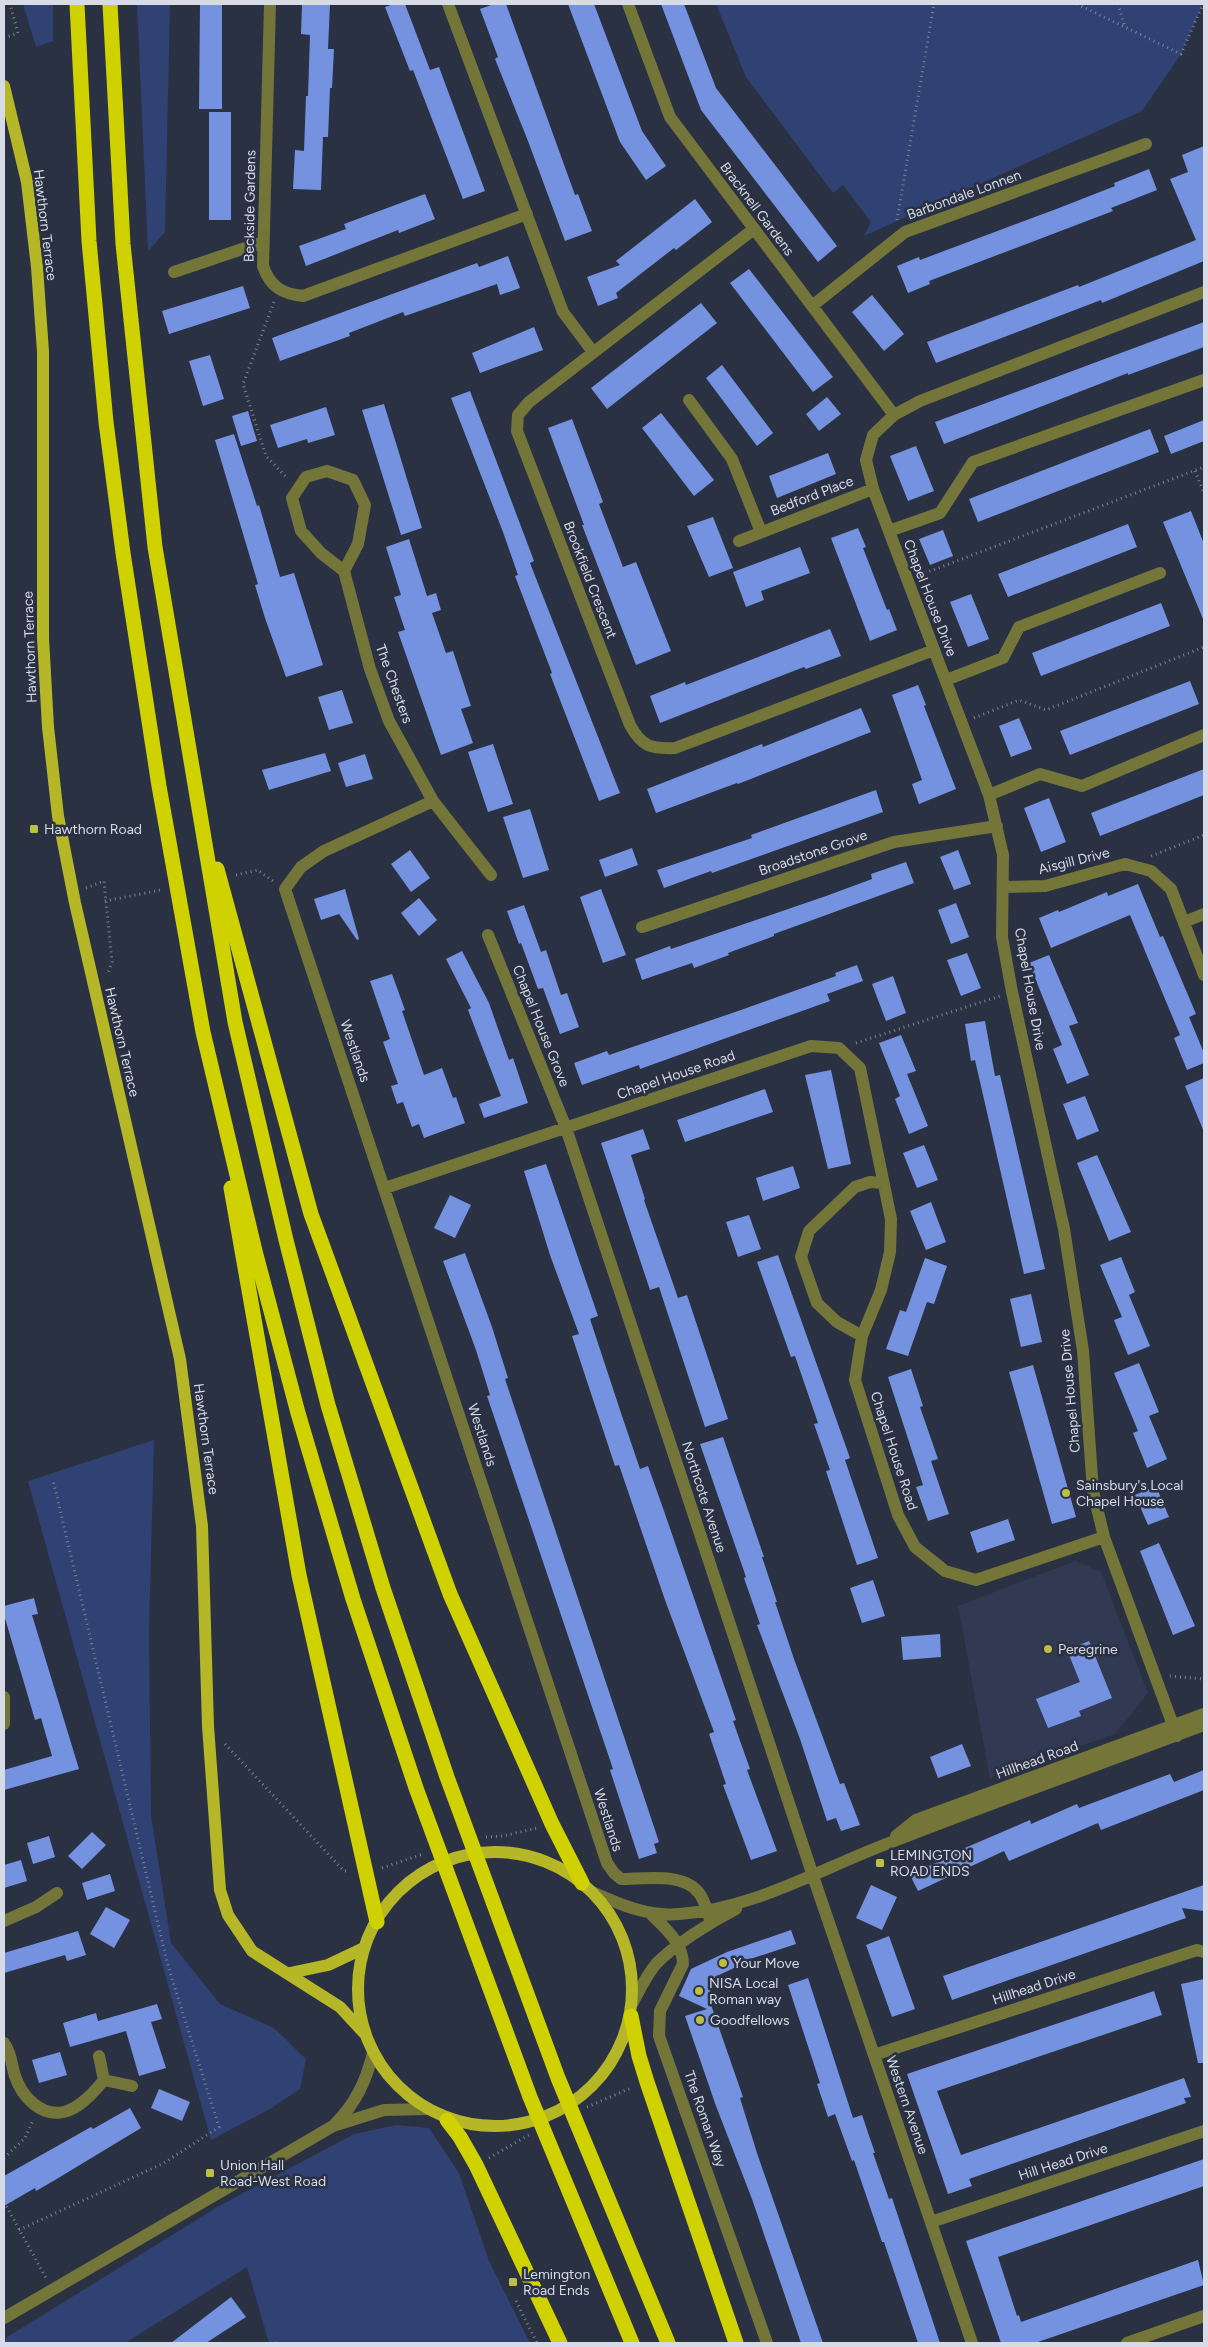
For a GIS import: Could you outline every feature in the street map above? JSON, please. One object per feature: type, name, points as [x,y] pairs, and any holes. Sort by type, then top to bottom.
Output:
[{"type":"highway","points":[[77,4],[89,241],[106,422],[123,553],[159,786],[299,1575],[377,1922]]},
{"type":"highway","points":[[110,4],[123,244],[155,547],[235,1022],[282,1221],[328,1405],[384,1588],[450,1786],[558,2078],[668,2343]]},
{"type":"highway","points":[[193,778],[311,1214],[450,1594],[552,1824],[587,1888]]},
{"type":"highway","points":[[203,1032],[298,1414],[353,1599],[416,1788],[530,2098],[632,2343]]},
{"type":"highway","points":[[632,2010],[639,2056],[647,2082],[736,2343]]},
{"type":"highway","points":[[447,2120],[460,2137],[476,2165],[560,2343]]},
{"type":"main road","name":"Hawthorn Terrace","points":[[4,86],[27,182],[37,268],[43,352],[43,638],[48,727],[58,816],[73,893],[180,1359],[202,1526],[208,1726],[220,1890],[228,1915],[252,1951],[268,1962],[290,1973],[340,2007],[366,2034]]},
{"type":"main road","points":[[494,1851],[511,1853],[561,1870],[587,1888],[622,1936],[629,1954],[632,1974],[632,2010],[620,2051],[605,2074],[596,2082],[550,2110],[498,2126],[466,2125],[447,2120],[396,2086],[373,2053],[366,2034],[360,2015],[358,1993],[364,1948],[377,1922],[413,1878],[435,1862],[463,1852],[494,1851]]},
{"type":"main road","points":[[290,1973],[328,1965],[364,1948]]},
{"type":"street","name":"Beckside Gardens","points":[[270,4],[263,266],[266,275],[279,290]]},
{"type":"street","points":[[448,4],[563,312],[593,352]]},
{"type":"street","name":"Bracknell Gardens","points":[[628,4],[670,117],[894,414]]},
{"type":"street","name":"Barbondale Lonnen","points":[[812,306],[905,232],[1146,144]]},
{"type":"street","points":[[279,290],[303,296],[527,214]]},
{"type":"street","name":"Brookfield Crescent","points":[[754,230],[529,402],[518,415],[517,431],[630,725],[638,738],[654,749],[675,748],[934,650]]},
{"type":"street","points":[[174,272],[263,242]]},
{"type":"street","name":"Chapel House Drive","points":[[1175,1731],[1104,1537],[1093,1491],[1083,1351],[1064,1229],[1012,992],[1002,937],[1003,855],[997,826],[989,795],[873,489],[866,460],[873,435],[894,414],[920,401],[1204,292]]},
{"type":"street","points":[[889,531],[940,513],[973,462],[1204,380]]},
{"type":"street","name":"Bedford Place","points":[[689,400],[732,460],[761,532]]},
{"type":"street","points":[[327,471],[353,480],[364,505],[358,544],[344,571],[321,553],[301,531],[292,498],[306,476],[327,471]]},
{"type":"street","name":"Bedford Place","points":[[739,541],[873,489]]},
{"type":"street","name":"The Chesters","points":[[344,571],[370,669],[389,721],[432,801],[491,875]]},
{"type":"street","points":[[946,680],[1003,658],[1019,627],[1160,573]]},
{"type":"street","points":[[989,795],[1040,774],[1082,786],[1204,735]]},
{"type":"street","name":"Westlands","points":[[432,801],[324,850],[301,867],[284,889],[385,1188],[607,1863],[621,1879],[685,1882],[700,1894],[709,1917]]},
{"type":"street","name":"Broadstone Grove","points":[[642,927],[894,842],[997,826]]},
{"type":"street","name":"Aisgill Drive","points":[[1004,887],[1045,886],[1125,864],[1151,871],[1171,889],[1204,975]]},
{"type":"street","points":[[1184,922],[1204,914]]},
{"type":"street","name":"Chapel House Grove","points":[[488,935],[566,1128]]},
{"type":"street","name":"Chapel House Road","points":[[385,1188],[811,1046],[839,1048],[860,1068],[890,1219],[890,1252],[881,1290],[862,1336],[855,1380],[898,1515],[915,1547],[945,1571],[976,1580],[1104,1537]]},
{"type":"street","name":"Northcote Avenue","points":[[566,1128],[813,1876]]},
{"type":"street","points":[[862,1336],[837,1322],[818,1304],[801,1257],[809,1231],[855,1187],[870,1182],[883,1183]]},
{"type":"street","points":[[4,1698],[6,1717],[4,1724]]},
{"type":"street","name":"Hillhead Road","points":[[632,2010],[656,1965],[709,1917],[813,1876],[887,1843],[1175,1731],[1204,1714]]},
{"type":"street","name":"Hillhead Road","points":[[1175,1731],[1204,1725]]},
{"type":"street","name":"Western Avenue","points":[[813,1876],[972,2343]]},
{"type":"street","name":"Hillhead Road","points":[[587,1888],[651,1914],[709,1917]]},
{"type":"street","points":[[4,1920],[36,1907],[57,1892]]},
{"type":"street","points":[[651,1914],[679,1946]]},
{"type":"street","name":"The Roman Way","points":[[679,1946],[682,1964],[660,2011],[659,2036],[767,2343]]},
{"type":"street","name":"Hillhead Drive","points":[[874,2054],[1197,1950],[1204,1952]]},
{"type":"street","points":[[4,2043],[13,2061],[15,2075],[22,2090],[29,2100],[39,2108],[50,2112],[66,2112],[91,2094],[104,2080]]},
{"type":"street","points":[[333,2126],[357,2097],[368,2073],[373,2053]]},
{"type":"street","points":[[99,2056],[104,2080]]},
{"type":"street","points":[[104,2080],[132,2086]]},
{"type":"street","points":[[4,2318],[333,2126],[384,2110],[428,2109]]},
{"type":"street","name":"Hill Head Drive","points":[[931,2222],[1204,2131]]},
{"type":"street","points":[[1127,2343],[1204,2316]]},
{"type":"path","points":[[4,38],[18,33],[10,4]]},
{"type":"path","points":[[894,241],[934,4]]},
{"type":"path","points":[[1077,4],[1181,54],[1203,4]]},
{"type":"path","points":[[1118,4],[1125,27]]},
{"type":"path","points":[[279,290],[243,384],[266,456],[298,489]]},
{"type":"path","points":[[907,580],[1204,467]]},
{"type":"path","points":[[1195,471],[1204,493]]},
{"type":"path","points":[[962,723],[1019,700],[1046,710],[1204,647]]},
{"type":"path","points":[[1140,868],[1150,856],[1204,835]]},
{"type":"path","points":[[73,893],[104,882],[112,962],[98,1004]]},
{"type":"path","points":[[839,1048],[1012,992]]},
{"type":"path","points":[[19,2230],[164,2163],[218,2127],[168,1966],[53,1480]]},
{"type":"path","points":[[1154,1674],[1204,1679]]},
{"type":"path","points":[[208,1726],[344,1870],[365,1874],[404,1861]]},
{"type":"path","points":[[4,2158],[25,2138],[39,2108]]},
{"type":"path","points":[[476,2165],[512,2146]]},
{"type":"path","points":[[4,2202],[53,2290]]},
{"type":"path","points":[[516,2301],[537,2343]]},
{"type":"shaded area","points":[[23,4],[53,4],[53,41],[36,47]]},
{"type":"shaded area","points":[[137,4],[170,4],[165,232],[148,251]]},
{"type":"shaded area","points":[[716,4],[1203,4],[1181,54],[1142,111],[864,236],[871,222],[843,185],[833,193],[746,77]]},
{"type":"shaded area","points":[[154,1440],[149,1631],[151,1815],[171,1943],[220,2004],[274,2028],[306,2059],[300,2089],[270,2109],[211,2140],[28,1481]]},
{"type":"shaded area","name":"Peregrine","points":[[1075,1561],[1101,1572],[1148,1693],[1115,1734],[990,1778],[958,1606]]},
{"type":"shaded area","points":[[397,2125],[429,2128],[459,2173],[489,2261],[530,2343],[269,2343],[247,2267],[125,2343],[4,2343],[4,2339],[219,2206],[354,2134]]},
{"type":"building","points":[[200,4],[222,4],[222,109],[199,109]]},
{"type":"building","points":[[302,4],[330,4],[328,49],[334,49],[328,137],[323,137],[321,190],[293,189],[295,150],[304,151],[306,96],[308,96],[310,35],[301,34]]},
{"type":"building","points":[[394,4],[405,4],[430,70],[439,67],[485,191],[463,199],[413,70],[410,71],[385,7]]},
{"type":"building","points":[[494,4],[506,4],[575,195],[578,194],[592,231],[565,241],[495,59],[498,57],[480,9]]},
{"type":"building","points":[[568,4],[594,4],[642,131],[666,166],[646,180],[620,142]]},
{"type":"building","points":[[661,4],[684,4],[716,88],[837,246],[818,262],[701,110]]},
{"type":"building","points":[[209,112],[231,112],[231,220],[209,220]]},
{"type":"building","points":[[1204,146],[1204,261],[1102,303],[1101,300],[936,363],[927,342],[1078,285],[1079,287],[1196,240],[1170,179],[1188,172],[1182,155]]},
{"type":"building","points":[[1149,169],[1157,190],[1111,208],[1113,211],[929,281],[930,284],[908,293],[897,266],[919,257],[920,260],[1059,208],[1115,186],[1114,183]]},
{"type":"building","points":[[425,194],[435,219],[399,233],[398,230],[306,266],[299,246],[346,229],[344,224]]},
{"type":"building","points":[[695,199],[712,222],[676,250],[674,248],[616,293],[618,298],[598,306],[587,277],[620,265],[616,261]]},
{"type":"building","points":[[508,256],[520,288],[500,295],[497,284],[405,316],[403,312],[349,333],[350,336],[280,361],[272,338],[477,263],[479,267]]},
{"type":"building","points":[[749,269],[833,377],[813,392],[730,283]]},
{"type":"building","points":[[243,286],[250,308],[169,334],[162,311]]},
{"type":"building","points":[[872,295],[904,334],[884,351],[852,312]]},
{"type":"building","points":[[701,303],[717,323],[607,409],[591,388]]},
{"type":"building","points":[[1204,322],[1204,347],[1128,375],[1128,373],[944,444],[935,422]]},
{"type":"building","points":[[534,327],[543,350],[480,373],[472,353]]},
{"type":"building","points":[[210,355],[224,399],[203,406],[189,361]]},
{"type":"building","points":[[722,365],[773,433],[757,446],[706,378]]},
{"type":"building","points":[[470,391],[534,561],[530,563],[620,793],[599,801],[515,576],[518,575],[503,532],[451,398]]},
{"type":"building","points":[[827,397],[841,414],[819,431],[806,414]]},
{"type":"building","points":[[384,404],[422,528],[401,535],[362,410]]},
{"type":"building","points":[[326,407],[335,435],[308,443],[307,439],[278,448],[270,425]]},
{"type":"building","points":[[248,411],[257,441],[241,446],[232,416]]},
{"type":"building","points":[[661,413],[714,480],[694,496],[642,428]]},
{"type":"building","points":[[572,419],[603,502],[599,504],[623,567],[636,562],[671,651],[636,665],[582,525],[584,525],[548,428]]},
{"type":"building","points":[[1204,420],[1204,441],[1171,454],[1164,436]]},
{"type":"building","points":[[1150,429],[1159,452],[978,522],[969,499]]},
{"type":"building","points":[[234,434],[257,506],[259,505],[280,577],[294,573],[323,665],[286,677],[255,585],[258,584],[215,440]]},
{"type":"building","points":[[916,446],[934,491],[908,501],[890,456]]},
{"type":"building","points":[[828,453],[836,474],[777,498],[769,476]]},
{"type":"building","points":[[1191,511],[1204,544],[1203,619],[1163,522]]},
{"type":"building","points":[[713,517],[733,568],[709,577],[687,526]]},
{"type":"building","points":[[1128,524],[1137,547],[1008,597],[998,574]]},
{"type":"building","points":[[858,528],[866,547],[863,548],[887,610],[889,609],[897,630],[870,641],[831,538]]},
{"type":"building","points":[[943,530],[953,556],[930,565],[919,539]]},
{"type":"building","points":[[409,539],[427,596],[436,593],[441,610],[432,613],[446,653],[453,651],[471,706],[461,709],[473,743],[441,755],[398,632],[405,630],[394,597],[401,595],[386,547]]},
{"type":"building","points":[[800,547],[810,573],[761,591],[764,600],[746,607],[733,572]]},
{"type":"building","points":[[971,594],[989,639],[968,647],[950,602]]},
{"type":"building","points":[[1161,603],[1170,626],[1041,676],[1032,653]]},
{"type":"building","points":[[830,629],[841,656],[806,669],[804,667],[660,723],[650,696],[685,682],[686,685]]},
{"type":"building","points":[[1190,681],[1199,704],[1070,755],[1060,731]]},
{"type":"building","points":[[918,685],[926,705],[924,706],[956,789],[919,804],[912,784],[922,780],[892,695]]},
{"type":"building","points":[[342,690],[353,723],[329,730],[318,697]]},
{"type":"building","points":[[861,708],[871,732],[738,784],[656,813],[647,789],[762,744],[763,747]]},
{"type":"building","points":[[1019,718],[1032,749],[1011,757],[999,726]]},
{"type":"building","points":[[493,744],[513,804],[488,812],[468,752]]},
{"type":"building","points":[[325,753],[331,771],[269,790],[262,770]]},
{"type":"building","points":[[365,754],[373,779],[346,787],[338,763]]},
{"type":"building","points":[[1204,769],[1204,795],[1100,836],[1091,813]]},
{"type":"building","points":[[876,790],[883,812],[712,873],[711,871],[664,888],[657,870],[752,838],[751,835]]},
{"type":"building","points":[[1049,798],[1066,842],[1041,852],[1024,808]]},
{"type":"building","points":[[530,809],[549,870],[523,878],[503,817]]},
{"type":"building","points":[[632,848],[638,865],[605,877],[599,860]]},
{"type":"building","points":[[410,850],[430,878],[411,892],[391,864]]},
{"type":"building","points":[[958,850],[971,884],[954,890],[940,857]]},
{"type":"building","points":[[906,862],[914,883],[774,934],[774,936],[694,968],[692,963],[642,980],[635,959],[670,946],[671,949],[826,896],[872,879],[871,874]]},
{"type":"building","points":[[1138,884],[1160,937],[1163,936],[1196,1014],[1189,1017],[1204,1053],[1204,1063],[1187,1070],[1174,1038],[1180,1035],[1130,915],[1051,948],[1039,918],[1058,910],[1059,912],[1107,892],[1108,896]]},
{"type":"building","points":[[345,889],[359,939],[357,940],[339,914],[321,920],[314,899]]},
{"type":"building","points":[[601,889],[626,955],[603,963],[580,897]]},
{"type":"building","points":[[419,898],[437,920],[419,936],[401,913]]},
{"type":"building","points":[[956,903],[969,937],[951,944],[938,910]]},
{"type":"building","points":[[524,905],[541,952],[546,950],[561,995],[567,993],[579,1027],[560,1034],[543,988],[538,989],[507,911]]},
{"type":"building","points":[[462,951],[489,1003],[509,1060],[513,1058],[528,1103],[484,1118],[479,1104],[501,1096],[468,1010],[471,1008],[446,959]]},
{"type":"building","points":[[967,953],[981,988],[961,996],[947,960]]},
{"type":"building","points":[[1049,955],[1078,1023],[1069,1026],[1089,1075],[1067,1084],[1053,1049],[1062,1045],[1029,963]]},
{"type":"building","points":[[857,965],[863,981],[827,994],[830,1001],[640,1069],[639,1065],[582,1085],[574,1063],[607,1051],[609,1055],[741,1010],[836,976],[835,973]]},
{"type":"building","points":[[392,974],[405,1010],[402,1011],[424,1075],[442,1068],[453,1098],[456,1097],[465,1123],[424,1138],[419,1124],[412,1127],[403,1102],[397,1104],[391,1086],[398,1084],[383,1042],[390,1039],[370,981]]},
{"type":"building","points":[[893,976],[906,1013],[886,1021],[872,984]]},
{"type":"building","points":[[985,1021],[995,1076],[1000,1075],[1045,1269],[1024,1274],[975,1060],[971,1061],[965,1024]]},
{"type":"building","points":[[901,1035],[916,1071],[907,1074],[928,1126],[909,1134],[895,1099],[900,1096],[879,1043]]},
{"type":"building","points":[[831,1070],[851,1164],[828,1169],[805,1075]]},
{"type":"building","points":[[1204,1078],[1204,1132],[1185,1086]]},
{"type":"building","points":[[765,1089],[773,1112],[685,1142],[677,1120]]},
{"type":"building","points":[[1085,1096],[1099,1131],[1077,1140],[1063,1104]]},
{"type":"building","points":[[643,1129],[650,1149],[631,1155],[644,1200],[678,1298],[687,1295],[728,1419],[705,1427],[659,1287],[650,1290],[601,1143]]},
{"type":"building","points":[[924,1145],[938,1180],[917,1188],[903,1153]]},
{"type":"building","points":[[1097,1155],[1131,1232],[1109,1241],[1077,1163]]},
{"type":"building","points":[[546,1164],[598,1316],[590,1319],[621,1413],[640,1469],[648,1466],[736,1720],[733,1721],[750,1769],[747,1770],[777,1851],[751,1860],[723,1785],[726,1784],[709,1734],[714,1732],[665,1600],[619,1465],[615,1466],[572,1336],[579,1334],[550,1255],[524,1171]]},
{"type":"building","points":[[793,1166],[800,1188],[763,1201],[756,1178]]},
{"type":"building","points":[[450,1195],[471,1205],[455,1238],[434,1228]]},
{"type":"building","points":[[931,1202],[946,1242],[926,1250],[910,1211]]},
{"type":"building","points":[[749,1215],[761,1249],[738,1257],[726,1222]]},
{"type":"building","points":[[465,1253],[492,1327],[508,1378],[505,1379],[659,1842],[654,1844],[657,1853],[639,1859],[610,1770],[613,1769],[487,1396],[490,1395],[476,1350],[443,1261]]},
{"type":"building","points":[[778,1255],[850,1458],[845,1460],[878,1558],[857,1565],[826,1471],[830,1470],[814,1424],[818,1423],[795,1356],[791,1357],[757,1262]]},
{"type":"building","points":[[1121,1257],[1135,1292],[1129,1295],[1150,1346],[1128,1355],[1114,1320],[1122,1317],[1100,1265]]},
{"type":"building","points":[[925,1258],[947,1266],[934,1304],[927,1302],[908,1356],[886,1349],[900,1310],[906,1312]]},
{"type":"building","points":[[1031,1294],[1042,1342],[1021,1347],[1010,1299]]},
{"type":"building","points":[[1139,1363],[1159,1412],[1149,1416],[1167,1459],[1147,1468],[1133,1433],[1138,1431],[1114,1373]]},
{"type":"building","points":[[1033,1365],[1076,1517],[1052,1524],[1009,1372]]},
{"type":"building","points":[[911,1369],[923,1406],[920,1407],[938,1459],[931,1461],[949,1514],[928,1521],[916,1487],[923,1485],[888,1377]]},
{"type":"building","points":[[723,1437],[764,1557],[762,1557],[777,1602],[775,1602],[794,1659],[840,1784],[844,1783],[860,1825],[841,1831],[836,1818],[827,1821],[800,1739],[757,1625],[760,1624],[744,1578],[746,1577],[700,1444]]},
{"type":"building","points":[[1156,1486],[1169,1517],[1148,1525],[1135,1495]]},
{"type":"building","points":[[1008,1519],[1015,1540],[977,1553],[970,1532]]},
{"type":"building","points":[[1159,1543],[1195,1626],[1173,1635],[1140,1551]]},
{"type":"building","points":[[873,1580],[885,1616],[862,1623],[850,1588]]},
{"type":"building","points":[[34,1598],[38,1614],[32,1615],[79,1769],[4,1790],[4,1770],[52,1756],[41,1718],[35,1720],[4,1615],[4,1606]]},
{"type":"building","points":[[940,1634],[941,1657],[903,1660],[901,1637]]},
{"type":"building","points":[[1089,1641],[1112,1698],[1079,1711],[1081,1716],[1048,1728],[1036,1699],[1080,1682],[1067,1650]]},
{"type":"building","points":[[962,1744],[971,1766],[938,1778],[930,1757]]},
{"type":"building","points":[[1204,1770],[1204,1790],[1101,1830],[1098,1823],[1009,1861],[1004,1851],[918,1891],[910,1875],[953,1853],[1030,1820],[1031,1824],[1077,1804],[1079,1808],[1170,1774],[1174,1782]]},
{"type":"building","points":[[92,1832],[106,1845],[82,1869],[68,1856]]},
{"type":"building","points":[[49,1836],[55,1857],[33,1864],[27,1843]]},
{"type":"building","points":[[21,1860],[27,1881],[4,1888],[4,1865]]},
{"type":"building","points":[[110,1874],[115,1891],[87,1900],[82,1883]]},
{"type":"building","points":[[871,1885],[897,1897],[882,1930],[856,1918]]},
{"type":"building","points":[[1204,1885],[1204,1911],[1182,1908],[1186,1918],[952,2000],[943,1976]]},
{"type":"building","points":[[106,1907],[130,1920],[114,1948],[90,1934]]},
{"type":"building","points":[[791,1930],[796,1944],[735,1964],[736,1967],[717,1976],[708,1996],[743,2097],[740,2098],[757,2153],[823,2343],[801,2343],[752,2199],[716,2106],[685,2016],[707,2009],[679,1996],[691,1969],[727,1952]]},
{"type":"building","points":[[78,1931],[86,1955],[67,1961],[65,1955],[4,1973],[4,1953]]},
{"type":"building","points":[[889,1936],[915,2009],[892,2017],[866,1945]]},
{"type":"building","points":[[808,1978],[853,2118],[862,2115],[875,2153],[873,2153],[889,2199],[892,2198],[940,2343],[918,2343],[854,2160],[852,2161],[835,2114],[828,2117],[817,2084],[820,2083],[788,1985]]},
{"type":"building","points":[[1204,1979],[1204,2063],[1198,2063],[1181,1984]]},
{"type":"building","points":[[1154,1991],[1162,2015],[937,2091],[961,2155],[1184,2078],[1191,2097],[1184,2098],[1186,2103],[969,2179],[972,2186],[948,2194],[907,2074]]},
{"type":"building","points":[[157,2004],[162,2019],[151,2022],[166,2068],[139,2076],[126,2031],[70,2047],[63,2023],[96,2013],[98,2021]]},
{"type":"building","points":[[60,2052],[67,2075],[39,2083],[32,2060]]},
{"type":"building","points":[[159,2089],[190,2102],[182,2121],[151,2108]]},
{"type":"building","points":[[130,2108],[141,2128],[36,2191],[35,2188],[4,2206],[4,2176],[91,2127],[93,2129]]},
{"type":"building","points":[[1204,2159],[1204,2186],[998,2257],[1017,2316],[1019,2315],[1021,2322],[1198,2260],[1204,2285],[1035,2343],[1001,2343],[966,2241]]},
{"type":"building","points":[[231,2297],[246,2317],[206,2343],[171,2343]]},
{"type":"place","name":"Hawthorn Road","points":[[34,829]]},
{"type":"place","name":"Sainsbury's Local Chapel House","points":[[1066,1493]]},
{"type":"place","name":"Peregrine","points":[[1048,1649]]},
{"type":"place","name":"LEMINGTON ROAD ENDS","points":[[880,1863]]},
{"type":"place","name":"Your Move","points":[[723,1963]]},
{"type":"place","name":"NISA Local Roman way","points":[[699,1991]]},
{"type":"place","name":"Goodfellows","points":[[700,2020]]},
{"type":"place","name":"Union Hall Road-West Road","points":[[210,2173]]},
{"type":"place","name":"Lemington Road Ends","points":[[513,2282]]}]
